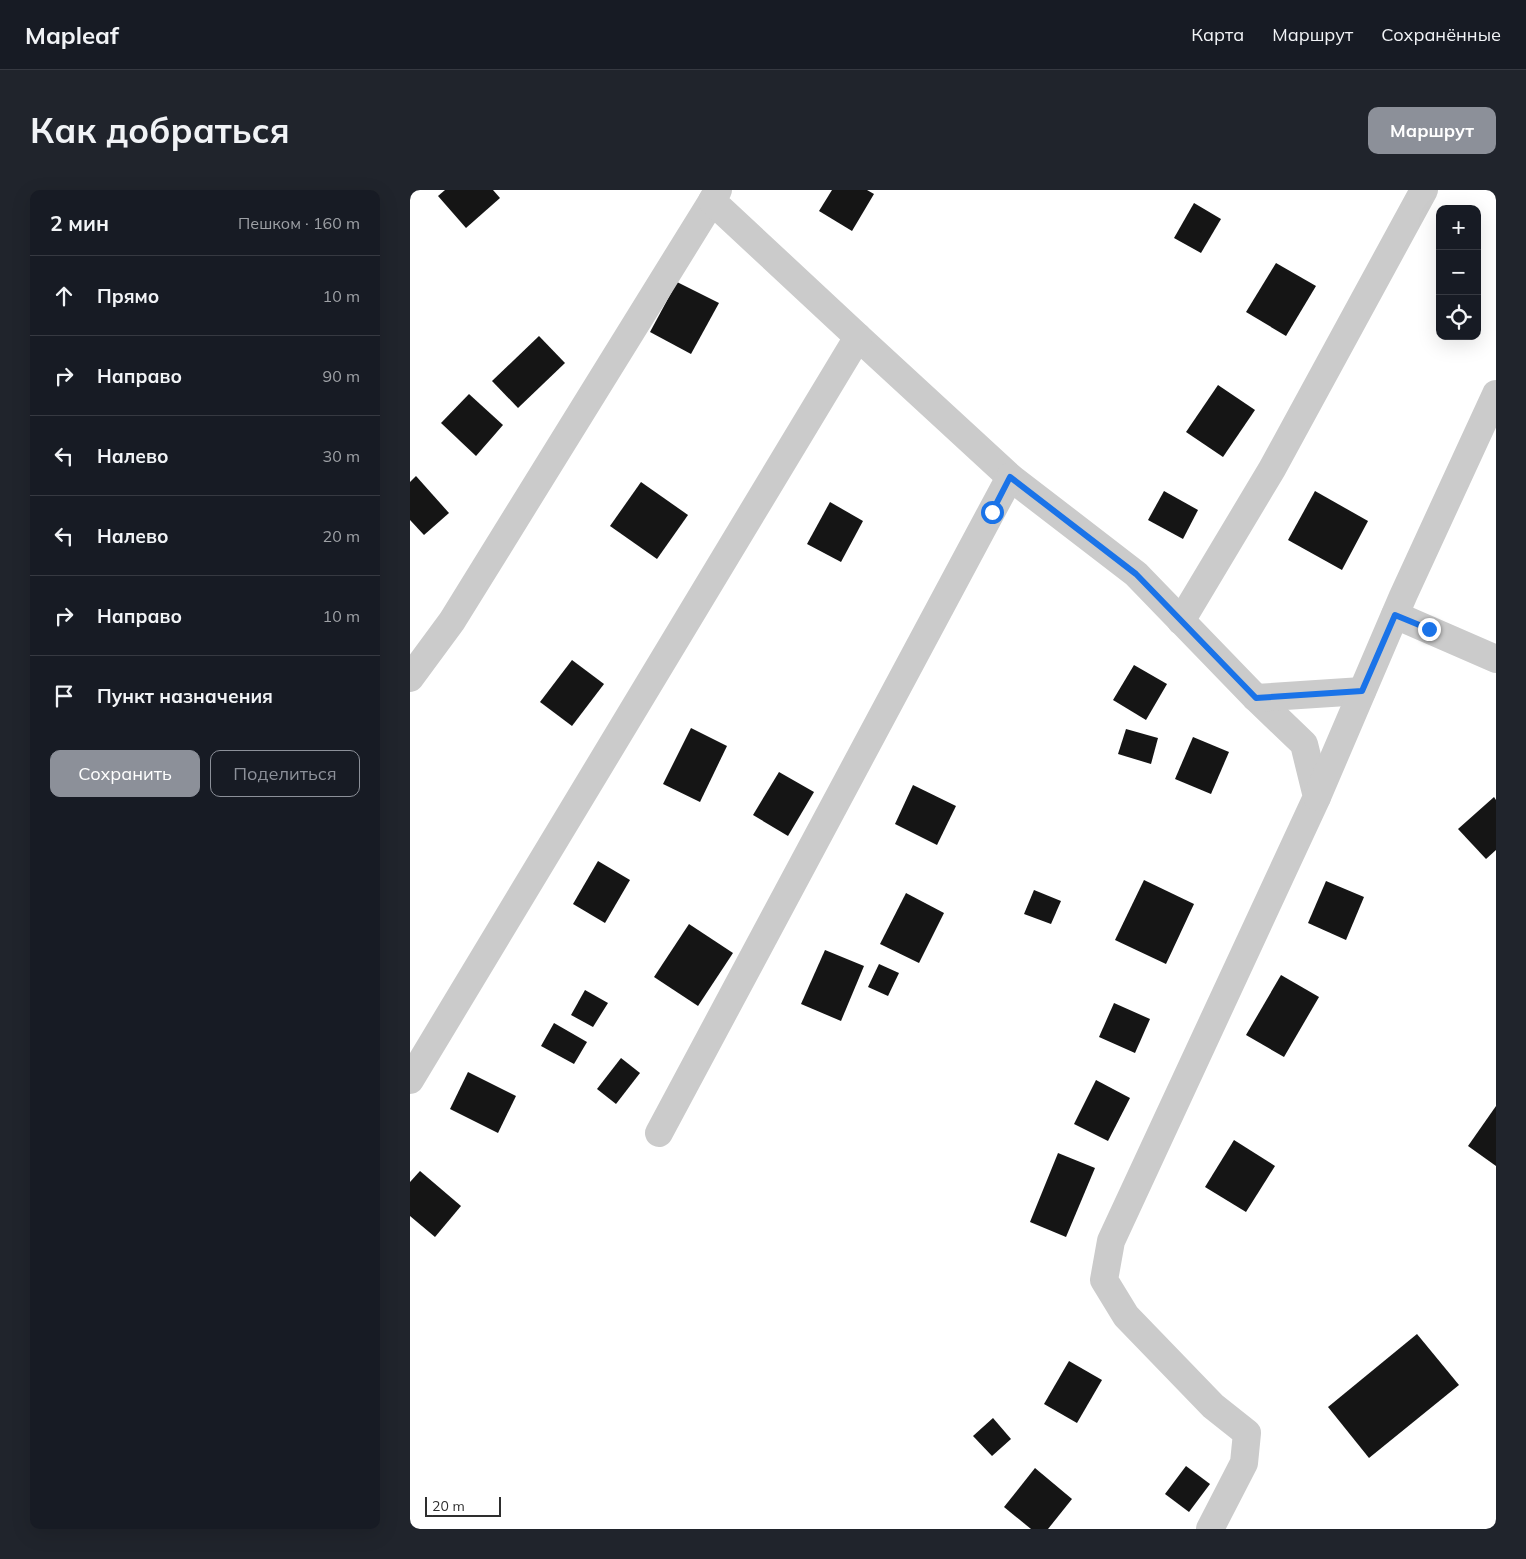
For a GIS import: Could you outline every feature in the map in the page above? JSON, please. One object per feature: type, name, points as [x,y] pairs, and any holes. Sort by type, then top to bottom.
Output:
[{"type":"street","points":[[1181,621],[1272,469],[1424,190]]},
{"type":"street","points":[[410,678],[452,621],[715,196],[858,337],[1010,477],[1136,574],[1256,698],[1304,744],[1316,797]]},
{"type":"street","points":[[410,1080],[858,337]]},
{"type":"street","points":[[1210,1529],[1244,1463],[1247,1433],[1213,1406],[1126,1316],[1104,1280],[1111,1241],[1316,797],[1395,615],[1496,394]]},
{"type":"street","points":[[659,1133],[1010,477]]},
{"type":"street","points":[[1395,615],[1496,659]]},
{"type":"street","points":[[1256,698],[1362,691]]},
{"type":"building","points":[[445,190],[493,190],[500,198],[466,228],[438,196]]},
{"type":"building","points":[[832,190],[867,190],[874,194],[852,231],[819,211]]},
{"type":"building","points":[[1194,203],[1221,219],[1201,253],[1174,238]]},
{"type":"building","points":[[1276,263],[1316,286],[1286,336],[1246,312]]},
{"type":"building","points":[[677,282],[719,303],[691,354],[650,332]]},
{"type":"building","points":[[539,336],[565,363],[518,408],[492,381]]},
{"type":"building","points":[[1218,385],[1255,410],[1223,457],[1186,432]]},
{"type":"building","points":[[469,394],[503,425],[476,456],[441,423]]},
{"type":"building","points":[[416,476],[449,513],[424,535],[410,520],[410,482]]},
{"type":"building","points":[[641,482],[688,515],[657,559],[610,526]]},
{"type":"building","points":[[1164,491],[1198,510],[1183,539],[1148,520]]},
{"type":"building","points":[[1315,491],[1368,521],[1342,570],[1288,540]]},
{"type":"building","points":[[830,502],[863,521],[841,562],[807,544]]},
{"type":"building","points":[[572,660],[604,684],[572,726],[540,702]]},
{"type":"building","points":[[1134,665],[1167,684],[1146,720],[1113,700]]},
{"type":"building","points":[[691,728],[727,746],[700,802],[663,784]]},
{"type":"building","points":[[1126,729],[1158,738],[1151,764],[1118,754]]},
{"type":"building","points":[[1193,737],[1229,752],[1211,794],[1175,779]]},
{"type":"building","points":[[779,772],[814,792],[788,836],[753,815]]},
{"type":"building","points":[[913,785],[956,806],[937,845],[895,824]]},
{"type":"building","points":[[1494,797],[1496,800],[1496,850],[1486,859],[1458,829]]},
{"type":"building","points":[[598,861],[630,880],[605,923],[573,904]]},
{"type":"building","points":[[1144,880],[1194,904],[1166,964],[1115,940]]},
{"type":"building","points":[[1326,881],[1364,897],[1346,940],[1308,923]]},
{"type":"building","points":[[1034,890],[1061,901],[1051,924],[1024,914]]},
{"type":"building","points":[[906,893],[944,913],[919,963],[880,944]]},
{"type":"building","points":[[689,924],[733,953],[698,1006],[654,977]]},
{"type":"building","points":[[825,950],[864,966],[841,1021],[801,1004]]},
{"type":"building","points":[[879,964],[899,973],[888,996],[868,987]]},
{"type":"building","points":[[1281,975],[1319,997],[1284,1057],[1246,1035]]},
{"type":"building","points":[[585,990],[608,1003],[593,1027],[571,1015]]},
{"type":"building","points":[[1114,1003],[1150,1019],[1135,1053],[1099,1037]]},
{"type":"building","points":[[554,1023],[587,1042],[574,1064],[541,1046]]},
{"type":"building","points":[[621,1058],[640,1073],[616,1104],[597,1089]]},
{"type":"building","points":[[468,1072],[516,1096],[498,1133],[450,1109]]},
{"type":"building","points":[[1096,1080],[1130,1098],[1108,1141],[1074,1124]]},
{"type":"building","points":[[1496,1106],[1496,1166],[1468,1146]]},
{"type":"building","points":[[1234,1140],[1275,1166],[1246,1212],[1205,1187]]},
{"type":"building","points":[[1058,1153],[1095,1168],[1066,1237],[1030,1222]]},
{"type":"building","points":[[420,1171],[461,1206],[435,1237],[410,1216],[410,1182]]},
{"type":"building","points":[[1417,1334],[1459,1385],[1369,1458],[1328,1407]]},
{"type":"building","points":[[1069,1361],[1102,1380],[1077,1423],[1044,1404]]},
{"type":"building","points":[[993,1418],[1011,1439],[992,1456],[973,1436]]},
{"type":"building","points":[[1186,1466],[1210,1484],[1189,1512],[1165,1494]]},
{"type":"building","points":[[1035,1468],[1072,1499],[1048,1529],[1031,1529],[1004,1507]]},
{"type":"route","points":[[992,512],[1010,477],[1136,574],[1256,698],[1362,691],[1395,615],[1429,629]]}]
